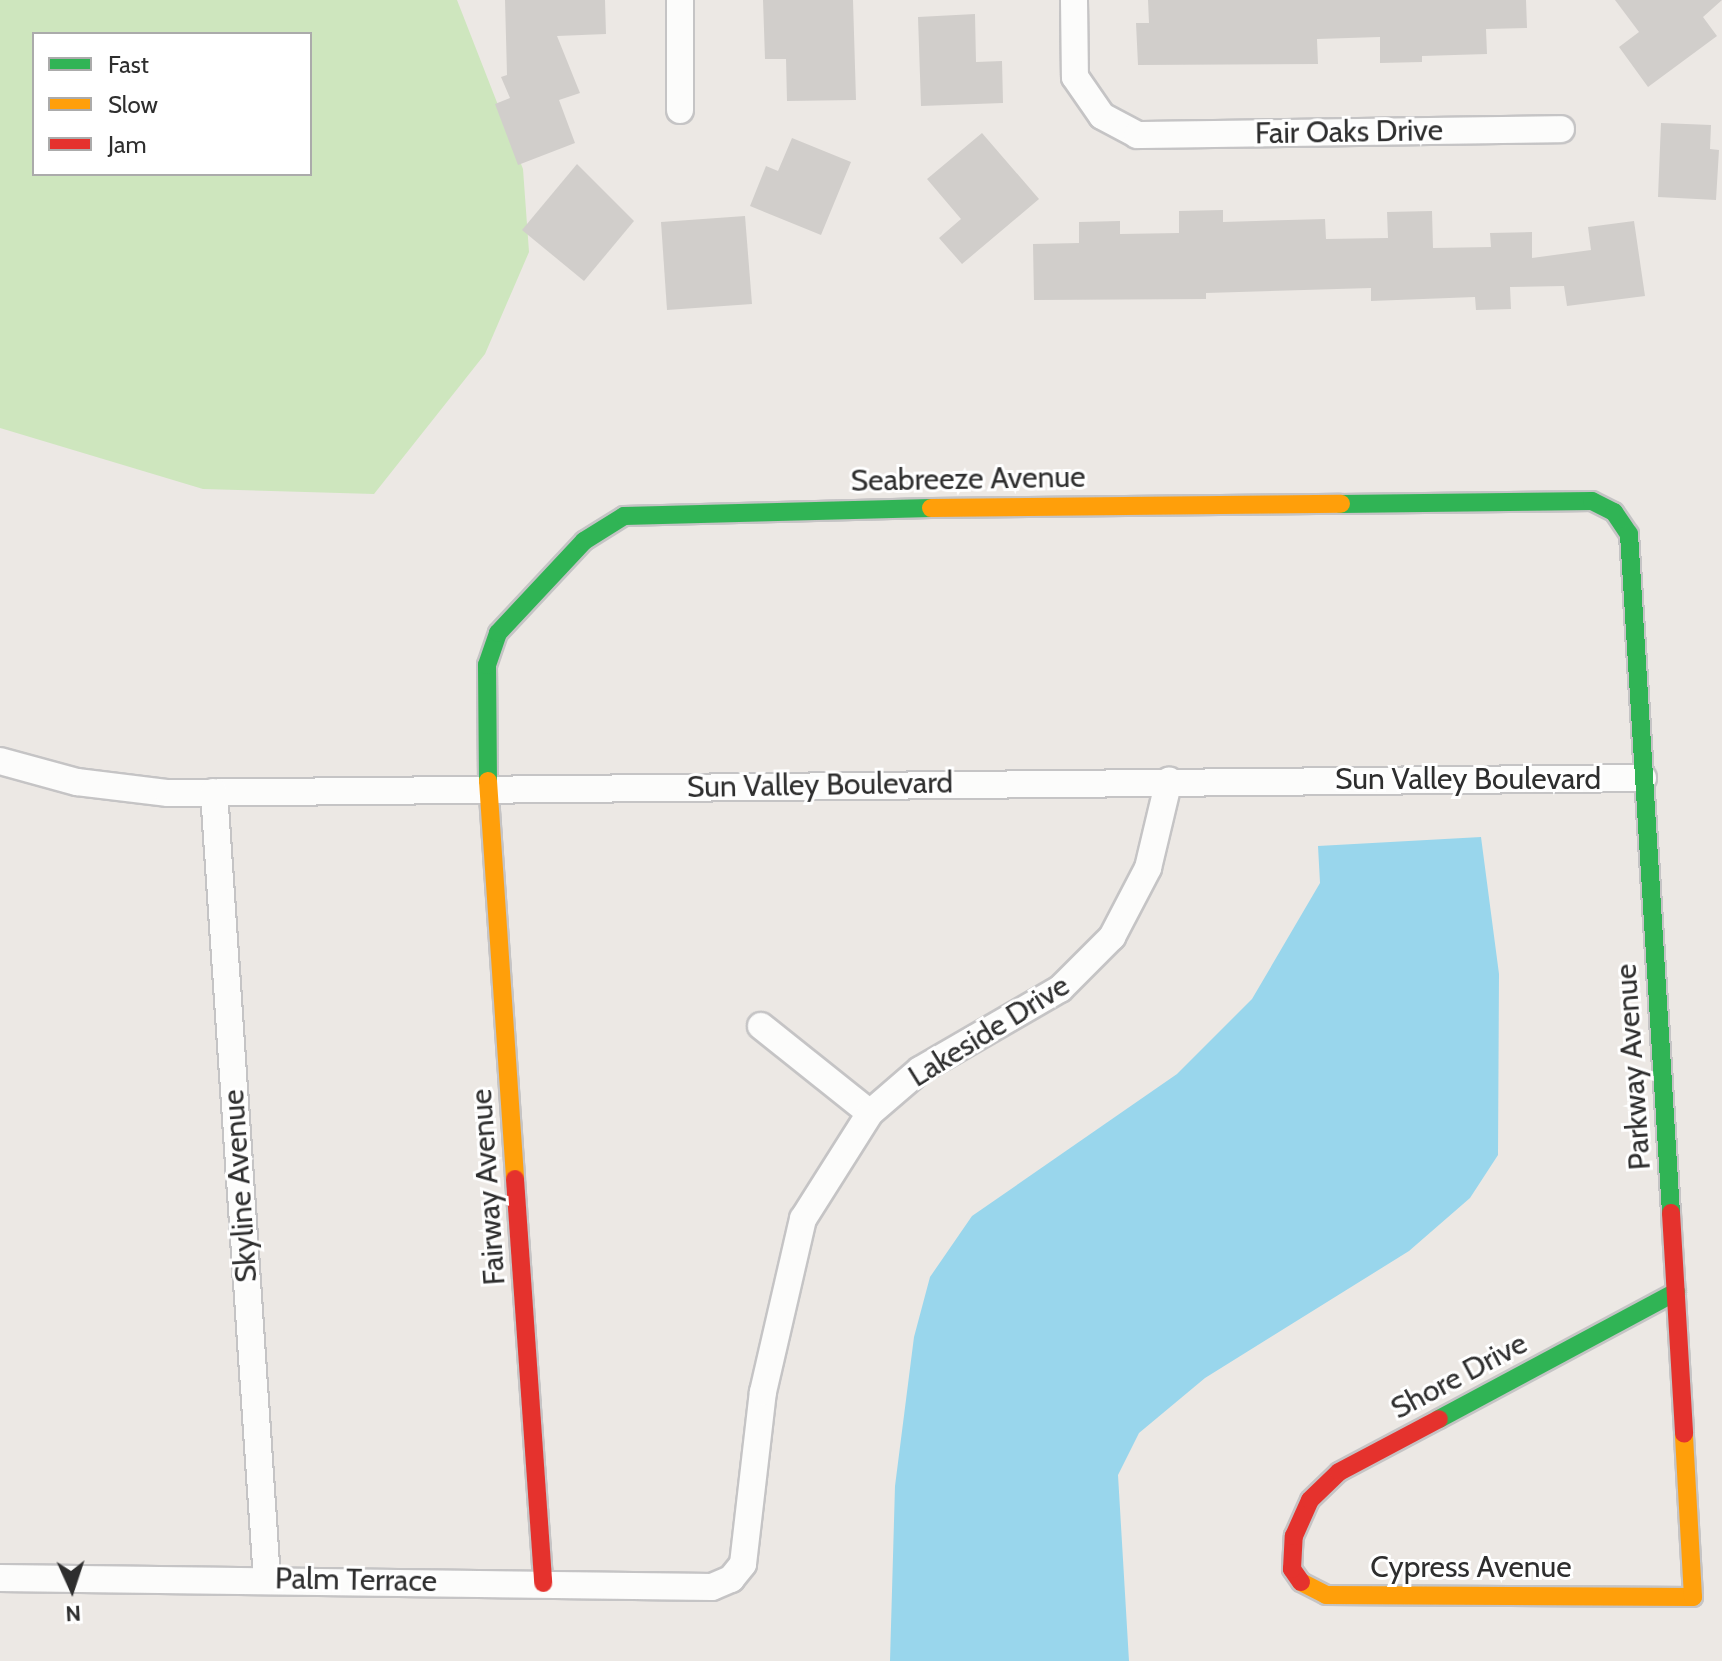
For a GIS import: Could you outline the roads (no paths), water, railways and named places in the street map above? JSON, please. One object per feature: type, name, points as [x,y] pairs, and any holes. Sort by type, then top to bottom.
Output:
[{"type":"street","points":[[680,0],[680,110]]},
{"type":"street","name":"Fair Oaks Drive","points":[[1074,0],[1075,77],[1102,116],[1137,135],[1561,129]]},
{"type":"street","name":"Seabreeze Avenue","points":[[488,788],[487,665],[498,633],[584,541],[602,526],[647,511],[1592,501],[1614,512],[1629,534]]},
{"type":"street","name":"Parkway Avenue","points":[[1629,534],[1693,1597]]},
{"type":"street","name":"Sun Valley Boulevard","points":[[0,761],[135,792],[1169,780],[1643,778]]},
{"type":"street","name":"Lakeside Drive","points":[[712,1587],[731,1579],[743,1564],[763,1392],[803,1219],[870,1113],[920,1070],[1081,972],[1133,903],[1169,780]]},
{"type":"street","name":"Fairway Avenue","points":[[488,788],[543,1583]]},
{"type":"street","name":"Skyline Avenue","points":[[214,792],[267,1579]]},
{"type":"street","points":[[761,1026],[870,1113]]},
{"type":"street","name":"Shore Drive","points":[[1294,1536],[1310,1500],[1339,1472],[1676,1292]]},
{"type":"street","name":"Cypress Avenue","points":[[1294,1536],[1292,1569],[1302,1583],[1326,1595],[1693,1597]]},
{"type":"street","name":"Palm Terrace","points":[[0,1578],[712,1587]]},
{"type":"water","points":[[1481,837],[1499,974],[1498,1155],[1470,1198],[1409,1251],[1205,1378],[1139,1433],[1118,1475],[1129,1661],[890,1661],[895,1486],[914,1337],[930,1277],[972,1216],[1177,1074],[1252,999],[1320,883],[1318,846]]}]
